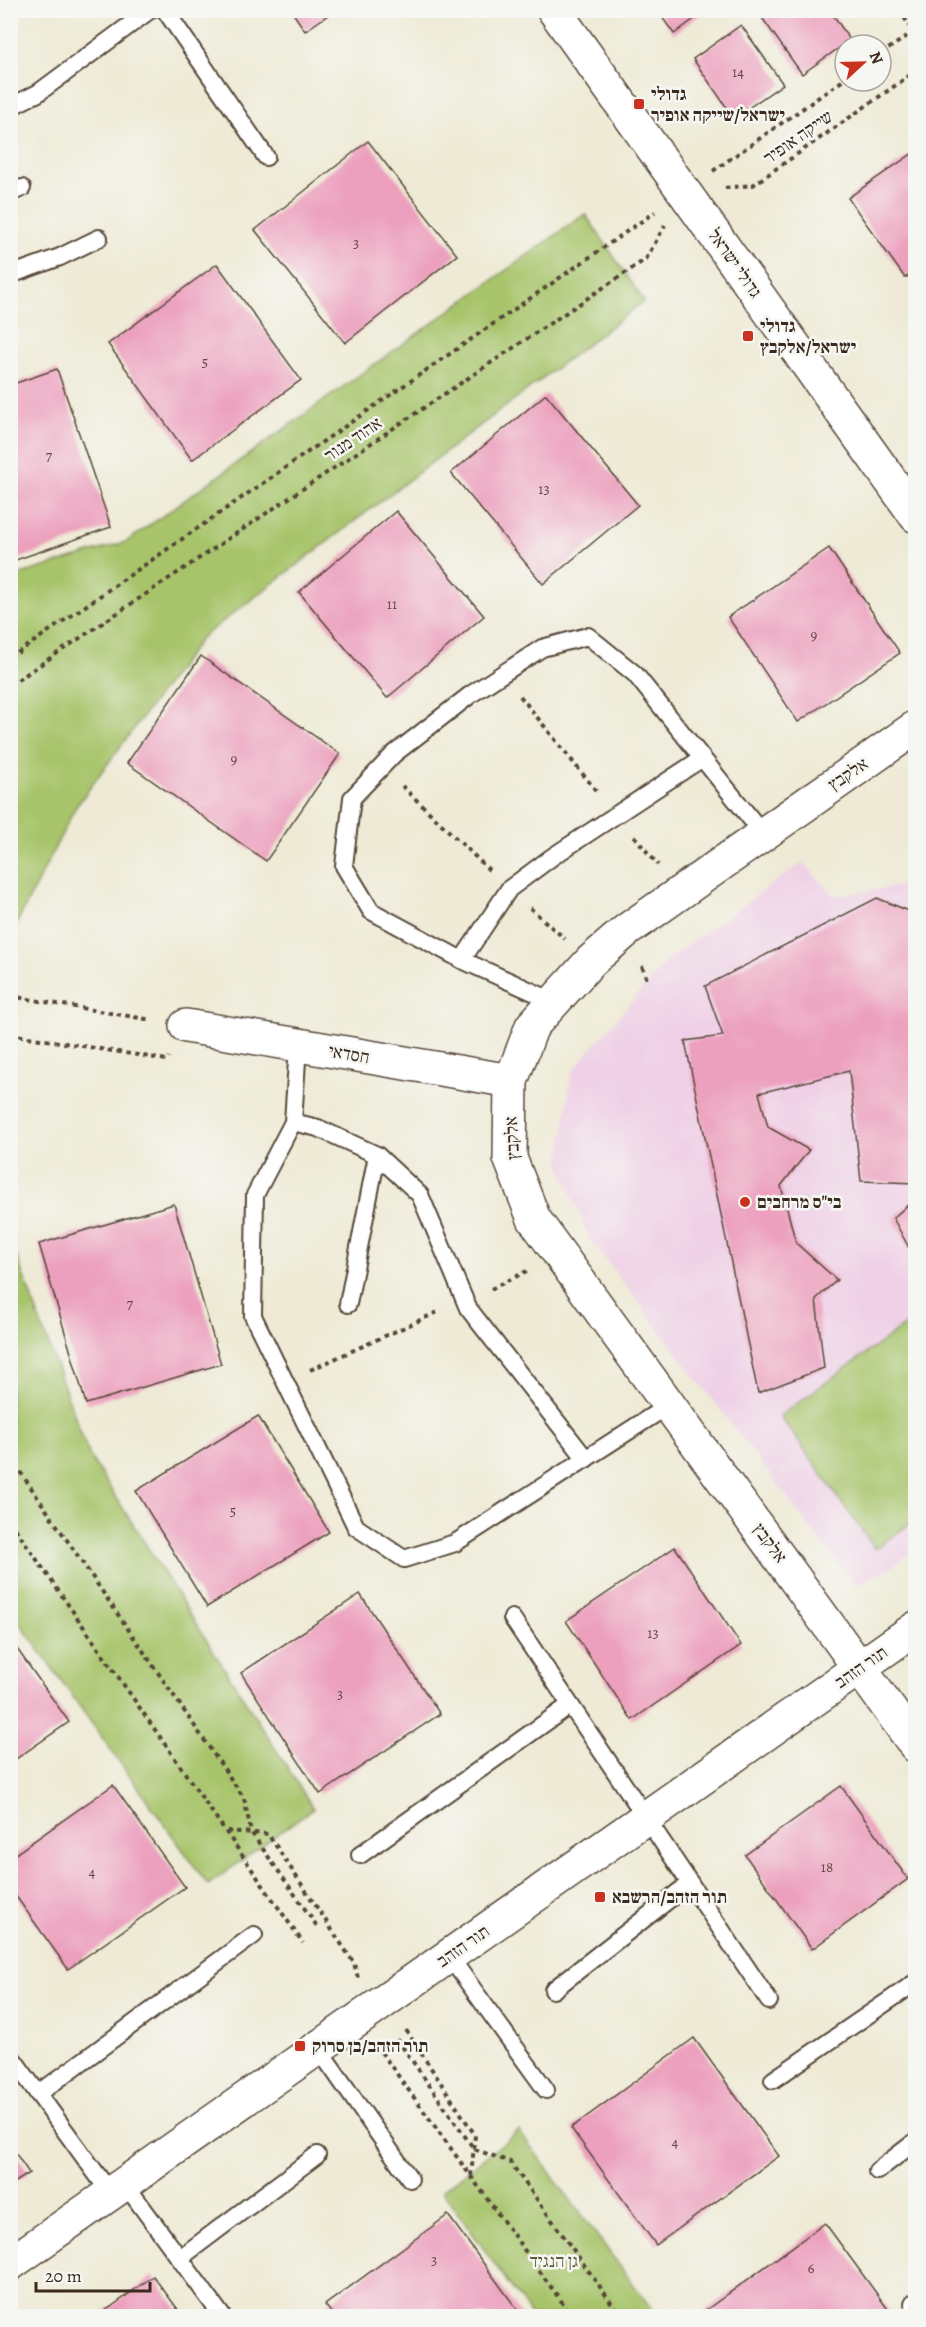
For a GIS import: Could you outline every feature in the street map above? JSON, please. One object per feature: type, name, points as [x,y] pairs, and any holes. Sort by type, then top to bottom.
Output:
[{"type":"street","name":"גדולי ישראל","points":[[554,10],[915,516]]},
{"type":"street","name":"אלקבץ","points":[[915,728],[627,930],[591,961],[553,1001],[532,1026],[511,1081],[510,1158],[534,1219],[915,1746]]},
{"type":"street","name":"חסדאי","points":[[186,1026],[511,1081]]},
{"type":"street","name":"תור הזהב","points":[[10,2264],[915,1628]]},
{"type":"lane","points":[[10,107],[38,93],[150,10]]},
{"type":"lane","points":[[165,10],[266,157]]},
{"type":"lane","points":[[10,275],[60,257],[99,238]]},
{"type":"lane","points":[[553,1001],[462,960],[371,911],[344,866],[352,798],[394,753],[470,695],[542,648],[588,636],[635,674],[763,834]]},
{"type":"lane","points":[[462,960],[509,890],[552,856],[701,759]]},
{"type":"lane","points":[[298,1045],[293,1122],[255,1195],[253,1316],[356,1527],[404,1559],[454,1543],[669,1405]]},
{"type":"lane","points":[[293,1122],[318,1128],[377,1155],[420,1195],[468,1308],[586,1459]]},
{"type":"lane","points":[[348,1304],[377,1155]]},
{"type":"lane","points":[[512,1618],[769,2001]]},
{"type":"lane","points":[[360,1855],[570,1705]]},
{"type":"lane","points":[[553,1990],[690,1883]]},
{"type":"lane","points":[[38,2094],[254,1935]]},
{"type":"lane","points":[[449,1956],[546,2090]]},
{"type":"lane","points":[[773,2080],[915,1982]]},
{"type":"lane","points":[[318,2048],[410,2179]]},
{"type":"lane","points":[[10,2055],[38,2094],[180,2259],[222,2316]]},
{"type":"lane","points":[[877,2171],[915,2141]]},
{"type":"lane","points":[[180,2259],[317,2155]]},
{"type":"path","points":[[893,46],[915,32],[899,10]]},
{"type":"path","name":"שייקה אופיר","points":[[684,192],[753,185],[915,70]]},
{"type":"path","points":[[10,658],[833,87]]},
{"type":"path","name":"אהוד מנור","points":[[10,685],[646,259],[684,192]]},
{"type":"path","points":[[502,674],[681,893]]},
{"type":"path","points":[[381,767],[509,890],[591,961]]},
{"type":"path","points":[[10,996],[186,1026],[166,1060],[10,1034]]},
{"type":"path","points":[[285,1381],[512,1278]]},
{"type":"path","points":[[10,1457],[244,1798],[251,1832],[319,1929]]},
{"type":"path","points":[[10,1521],[303,1943]]},
{"type":"path","points":[[226,1831],[268,1834],[354,1964],[367,2014],[407,2030],[475,2135],[471,2176]]},
{"type":"path","points":[[397,2039],[474,2149],[510,2162],[621,2316]]},
{"type":"path","points":[[381,2052],[572,2316]]},
{"type":"shaded area","name":"בי\"ס מרחבים","points":[[803,862],[834,896],[915,884],[915,1549],[890,1568],[855,1586],[589,1238],[560,1165],[571,1073],[667,960]]},
{"type":"green space","points":[[585,214],[644,301],[201,638],[75,808],[11,935],[11,577],[126,542]]},
{"type":"green space","points":[[10,1239],[89,1455],[313,1808],[208,1885],[11,1611]]},
{"type":"green space","points":[[915,1318],[915,1520],[875,1549],[780,1416]]},
{"type":"green space","name":"גן הנגיד","points":[[519,2131],[657,2316],[532,2316],[442,2191]]},
{"type":"building","points":[[291,10],[335,10],[305,31]]},
{"type":"building","points":[[657,10],[706,10],[674,34]]},
{"type":"building","points":[[767,10],[830,10],[845,33],[833,33],[833,52],[802,74],[760,15]]},
{"type":"building","points":[[741,25],[783,84],[734,118],[693,59]]},
{"type":"building","points":[[368,141],[457,255],[345,343],[255,230]]},
{"type":"building","points":[[916,151],[916,271],[905,278],[848,198]]},
{"type":"building","points":[[217,264],[301,380],[192,460],[108,344]]},
{"type":"building","points":[[57,369],[111,527],[10,562],[10,385]]},
{"type":"building","points":[[546,394],[638,505],[543,584],[451,473]]},
{"type":"building","points":[[396,511],[484,616],[387,698],[299,592]]},
{"type":"building","points":[[829,548],[900,653],[798,722],[728,617]]},
{"type":"building","points":[[201,656],[340,754],[266,861],[127,763]]},
{"type":"building","points":[[877,898],[916,914],[916,1003],[912,1007],[916,1010],[916,1183],[861,1181],[849,1071],[759,1093],[768,1127],[809,1150],[781,1186],[796,1243],[837,1280],[816,1299],[824,1368],[758,1393],[685,1041],[723,1036],[705,986]]},
{"type":"building","points":[[916,1198],[916,1261],[893,1218]]},
{"type":"building","points":[[174,1204],[221,1364],[86,1404],[39,1244]]},
{"type":"building","points":[[258,1416],[329,1532],[207,1607],[136,1491]]},
{"type":"building","points":[[675,1547],[741,1645],[632,1720],[566,1621]]},
{"type":"building","points":[[360,1594],[440,1714],[320,1794],[241,1673]]},
{"type":"building","points":[[10,1639],[69,1722],[10,1763]]},
{"type":"building","points":[[113,1785],[185,1887],[68,1969],[10,1888],[10,1858]]},
{"type":"building","points":[[841,1786],[908,1879],[812,1949],[745,1855]]},
{"type":"building","points":[[694,2038],[779,2156],[656,2245],[571,2128]]},
{"type":"building","points":[[10,2145],[29,2173],[10,2185]]},
{"type":"building","points":[[448,2215],[522,2316],[334,2316],[325,2305]]},
{"type":"building","points":[[825,2223],[893,2316],[705,2316],[702,2313]]},
{"type":"building","points":[[153,2276],[183,2316],[97,2316],[111,2307]]},
{"type":"place","name":"גדולי ישראל/שייקה אופיר","points":[[639,104]]},
{"type":"place","name":"גדולי ישראל/אלקבץ","points":[[748,336]]},
{"type":"place","name":"בי\"ס מרחבים","points":[[745,1202]]},
{"type":"place","name":"תור הזהב/הרשבא","points":[[600,1897]]},
{"type":"place","name":"תור הזהב/בן סרוק","points":[[300,2046]]}]
